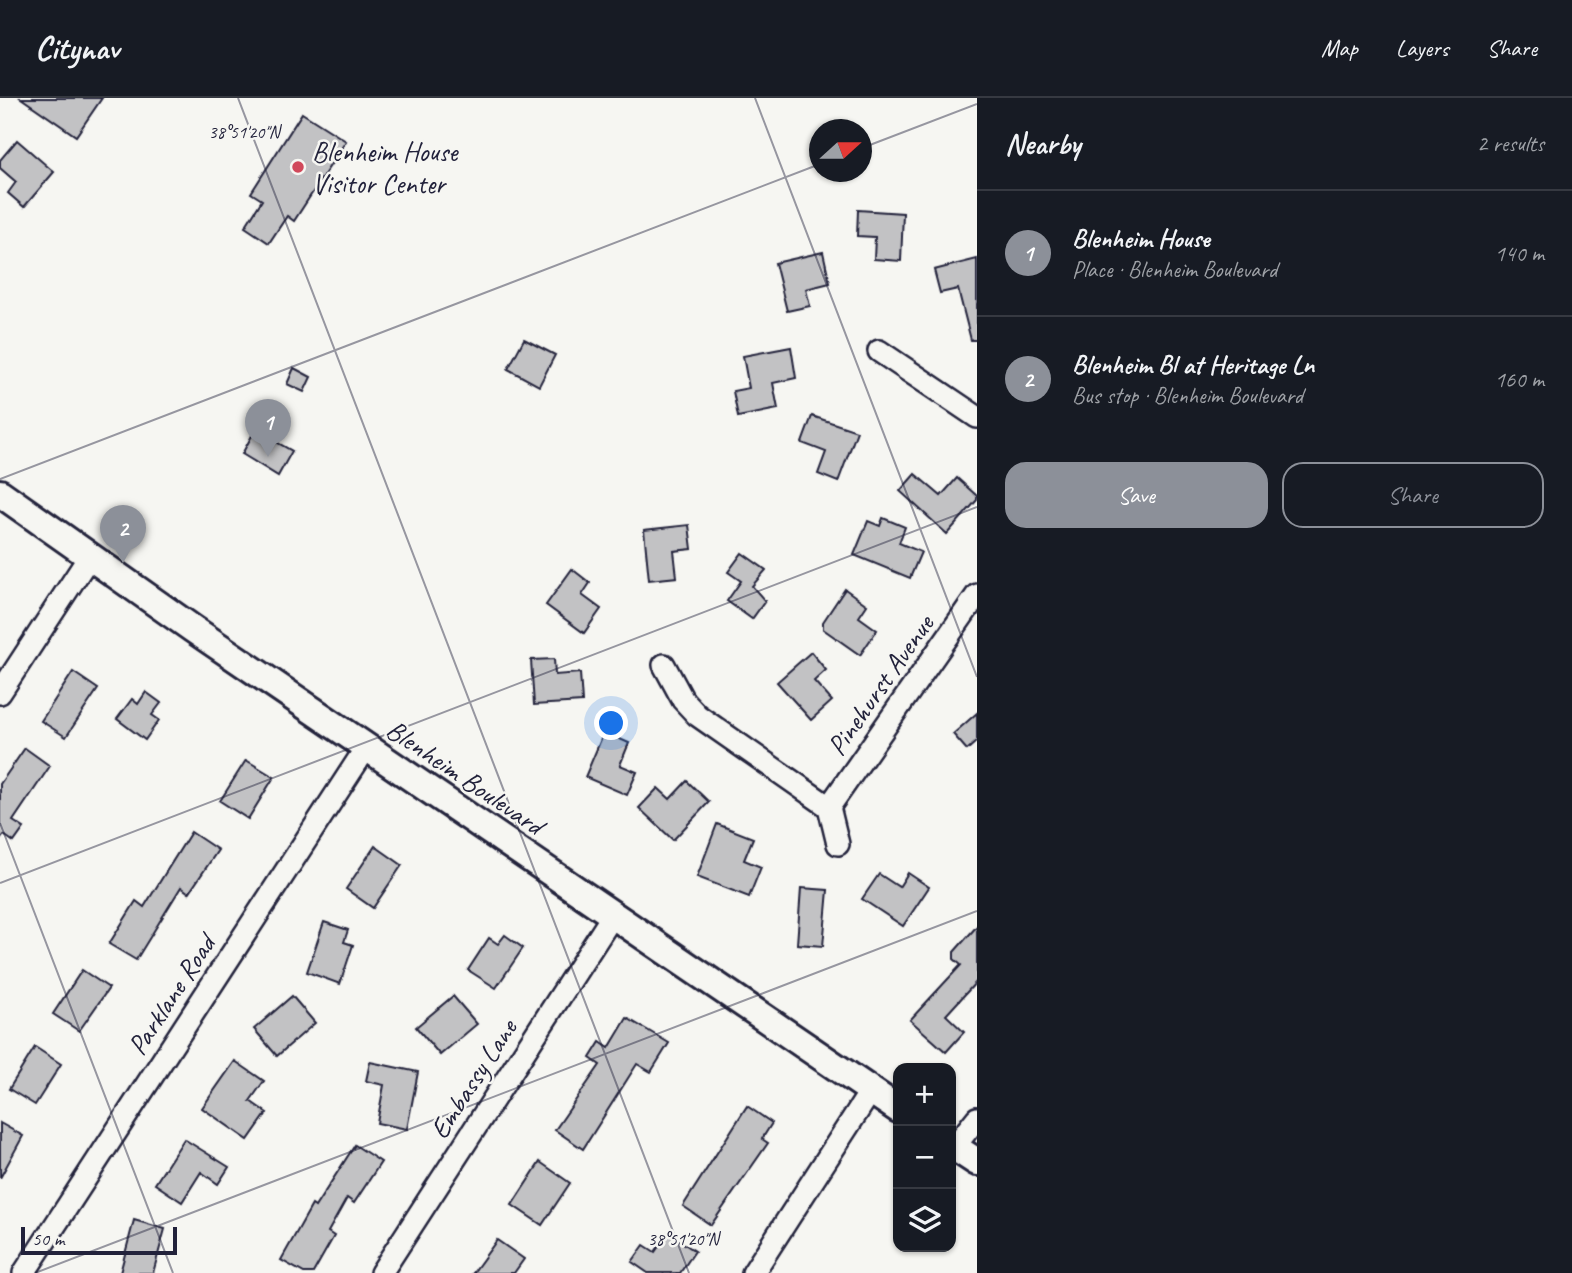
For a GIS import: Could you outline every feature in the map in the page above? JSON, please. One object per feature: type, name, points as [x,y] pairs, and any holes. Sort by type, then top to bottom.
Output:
[{"type":"main road","name":"Blenheim Boulevard","points":[[0,493],[366,748],[893,1105]]},
{"type":"main road","points":[[956,1149],[977,1162]]},
{"type":"street","points":[[879,351],[977,417]]},
{"type":"street","points":[[0,693],[89,557]]},
{"type":"street","name":"Pinehurst Avenue","points":[[829,807],[977,595]]},
{"type":"street","points":[[664,665],[683,700],[697,715],[829,807],[838,844]]},
{"type":"street","name":"Parklane Road","points":[[24,1273],[366,748]]},
{"type":"street","name":"Embassy Lane","points":[[381,1273],[613,915]]},
{"type":"street","points":[[752,1273],[872,1089]]},
{"type":"street","points":[[956,1142],[977,1118]]},
{"type":"building","points":[[21,98],[102,98],[76,136]]},
{"type":"building","name":"Blenheim House Visitor Center","points":[[302,113],[346,141],[294,221],[287,216],[269,243],[245,227],[262,200],[251,193]]},
{"type":"building","points":[[17,140],[54,172],[24,207],[8,193],[16,182],[0,168],[0,160]]},
{"type":"building","points":[[858,210],[903,213],[901,261],[874,259],[875,237],[857,236]]},
{"type":"building","points":[[823,252],[830,283],[806,289],[810,306],[787,311],[775,263]]},
{"type":"building","points":[[977,259],[977,340],[971,340],[958,289],[940,293],[934,270]]},
{"type":"building","points":[[524,339],[555,355],[539,386],[508,369]]},
{"type":"building","points":[[791,347],[796,378],[773,383],[778,409],[738,417],[733,391],[749,388],[743,356]]},
{"type":"building","points":[[294,368],[311,377],[304,392],[287,384]]},
{"type":"building","points":[[812,416],[857,431],[838,482],[818,474],[826,452],[802,443]]},
{"type":"building","points":[[255,430],[292,451],[278,476],[242,454]]},
{"type":"building","points":[[915,474],[941,496],[957,478],[977,496],[977,500],[947,534],[900,491]]},
{"type":"building","points":[[883,518],[905,527],[899,543],[921,552],[910,578],[854,555],[868,521],[880,526]]},
{"type":"building","points":[[689,525],[692,549],[674,551],[677,577],[649,580],[644,530]]},
{"type":"building","points":[[742,553],[766,570],[752,586],[765,601],[752,619],[727,601],[741,581],[728,572]]},
{"type":"building","points":[[572,569],[590,583],[582,595],[601,609],[584,633],[546,605]]},
{"type":"building","points":[[845,589],[867,605],[859,617],[877,630],[860,655],[823,629],[823,622]]},
{"type":"building","points":[[811,652],[826,670],[814,681],[832,701],[811,720],[777,682]]},
{"type":"building","points":[[554,659],[555,675],[580,673],[582,702],[534,705],[531,660]]},
{"type":"building","points":[[73,672],[98,689],[66,737],[41,721]]},
{"type":"building","points":[[146,692],[161,703],[152,715],[159,720],[145,740],[117,719],[132,699],[138,704]]},
{"type":"building","points":[[977,713],[977,741],[967,750],[953,734]]},
{"type":"building","points":[[604,732],[629,743],[620,765],[637,772],[627,795],[585,777]]},
{"type":"building","points":[[25,748],[50,766],[13,821],[24,828],[14,842],[4,835],[0,840],[0,784]]},
{"type":"building","points":[[246,760],[274,777],[248,819],[220,801]]},
{"type":"building","points":[[687,781],[709,802],[673,840],[639,808],[658,788],[670,799]]},
{"type":"building","points":[[717,824],[753,838],[744,860],[761,867],[749,897],[697,877]]},
{"type":"building","points":[[191,832],[218,850],[189,893],[181,887],[136,960],[109,944],[136,901],[144,907]]},
{"type":"building","points":[[375,846],[402,865],[373,908],[346,889]]},
{"type":"building","points":[[908,873],[929,887],[903,926],[862,899],[879,874],[899,887]]},
{"type":"building","points":[[801,888],[828,890],[823,946],[797,944]]},
{"type":"building","points":[[324,922],[348,930],[344,942],[353,945],[340,984],[307,972]]},
{"type":"building","points":[[977,926],[977,981],[946,1015],[964,1032],[946,1052],[910,1020],[961,965],[954,959],[954,952]]},
{"type":"building","points":[[505,935],[523,948],[496,988],[468,970],[489,938],[498,944]]},
{"type":"building","points":[[82,970],[109,988],[79,1031],[53,1014]]},
{"type":"building","points":[[292,996],[315,1023],[277,1056],[254,1029]]},
{"type":"building","points":[[453,996],[477,1024],[440,1055],[416,1027]]},
{"type":"building","points":[[627,1018],[669,1043],[651,1072],[637,1064],[583,1149],[555,1130],[600,1065],[590,1058],[600,1042],[609,1048]]},
{"type":"building","points":[[35,1047],[61,1064],[35,1105],[9,1089]]},
{"type":"building","points":[[235,1061],[264,1081],[250,1101],[267,1113],[248,1140],[202,1108]]},
{"type":"building","points":[[370,1062],[418,1072],[407,1129],[377,1123],[384,1085],[366,1081]]},
{"type":"building","points":[[747,1106],[772,1123],[762,1139],[768,1143],[711,1225],[683,1206]]},
{"type":"building","points":[[0,1123],[23,1136],[0,1178]]},
{"type":"building","points":[[184,1139],[229,1167],[218,1184],[201,1172],[182,1202],[155,1184]]},
{"type":"building","points":[[355,1145],[381,1162],[354,1203],[347,1198],[328,1232],[334,1236],[313,1273],[304,1273],[281,1260],[312,1205],[315,1207]]},
{"type":"building","points":[[540,1162],[570,1183],[542,1225],[512,1205]]},
{"type":"building","points":[[134,1220],[165,1229],[153,1273],[120,1273]]},
{"type":"building","points":[[668,1233],[695,1251],[680,1273],[648,1273],[632,1262],[644,1245],[655,1252]]},
{"type":"building","points":[[497,1240],[524,1259],[514,1273],[473,1273]]},
{"type":"place","name":"Blenheim House Visitor Center","points":[[298,167]]},
{"type":"place","name":"Blenheim House","points":[[268,457]]},
{"type":"place","name":"Blenheim Bl at Heritage Ln","points":[[123,563]]}]
